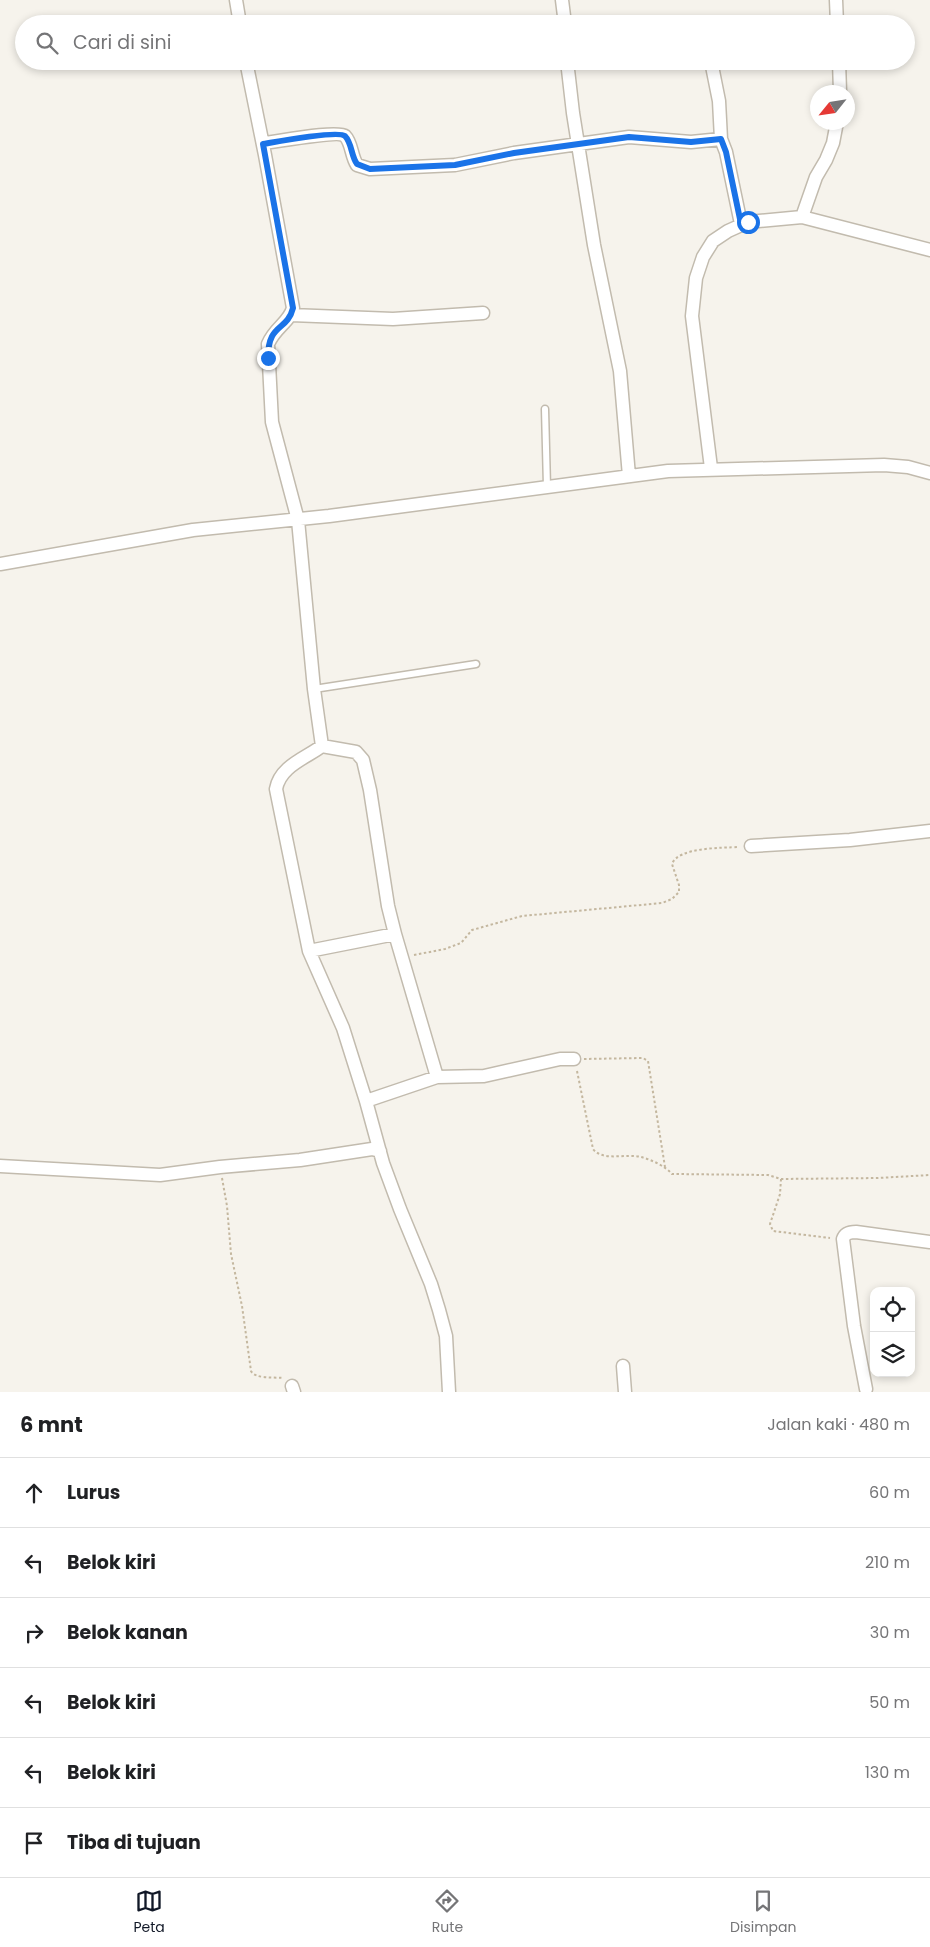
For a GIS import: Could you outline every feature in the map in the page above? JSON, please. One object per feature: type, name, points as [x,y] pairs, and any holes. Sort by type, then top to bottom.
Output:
[{"type":"street","points":[[236,0],[238,15]]},
{"type":"street","points":[[562,0],[564,15]]},
{"type":"street","points":[[836,0],[837,15]]},
{"type":"street","points":[[248,70],[293,308],[291,316],[272,334],[268,344],[272,422],[298,520],[314,689],[322,746]]},
{"type":"street","points":[[568,70],[577,144],[594,245],[620,372],[629,476]]},
{"type":"street","points":[[713,70],[719,101],[721,139],[726,152],[741,224]]},
{"type":"street","points":[[839,70],[840,85]]},
{"type":"street","points":[[802,217],[816,177],[826,160],[833,142],[835,130]]},
{"type":"street","points":[[263,144],[327,134],[341,134],[346,138],[357,164],[370,169],[455,165],[629,137],[691,142],[721,139]]},
{"type":"street","points":[[710,468],[692,316],[696,278],[703,257],[713,240],[741,224],[759,220],[802,217],[930,250]]},
{"type":"street","points":[[291,316],[393,319],[483,313]]},
{"type":"street","points":[[0,564],[180,532],[298,520],[629,476],[710,468],[884,464],[930,472]]},
{"type":"street","points":[[437,1077],[394,934],[370,790],[362,760],[356,752],[322,746],[287,768],[279,778],[276,789],[309,951],[339,1019],[380,1151],[400,1209],[431,1284],[439,1310],[446,1336],[449,1392]]},
{"type":"street","points":[[751,846],[850,840],[930,830]]},
{"type":"street","points":[[309,951],[394,934]]},
{"type":"street","points":[[366,1101],[437,1077],[484,1076],[560,1059],[574,1059]]},
{"type":"street","points":[[0,1166],[160,1176],[220,1167],[300,1160],[372,1149],[380,1151]]},
{"type":"street","points":[[866,1389],[854,1326],[843,1239],[848,1233],[856,1232],[930,1242]]},
{"type":"street","points":[[623,1366],[625,1392]]},
{"type":"lane","points":[[545,409],[547,487]]},
{"type":"lane","points":[[314,689],[476,664]]},
{"type":"path","points":[[400,955],[411,956],[445,949],[461,943],[472,930],[522,916],[662,903],[672,899],[679,892],[679,885],[672,864],[677,856],[689,852],[751,846]]},
{"type":"path","points":[[665,1167],[648,1061],[642,1058],[574,1059],[593,1149],[599,1155],[641,1157],[665,1167],[672,1174],[768,1175],[781,1179],[878,1178],[930,1174]]},
{"type":"path","points":[[220,1167],[251,1371],[257,1377],[271,1376],[285,1379],[293,1389]]},
{"type":"path","points":[[781,1179],[780,1194],[770,1224],[773,1231],[843,1239]]},
{"type":"route","points":[[268,358],[268,344],[272,334],[291,316],[293,308],[263,144],[327,134],[341,134],[344,135],[349,143],[357,164],[370,169],[455,165],[514,153],[629,137],[691,142],[721,139],[726,152],[741,224],[748,222]]}]
